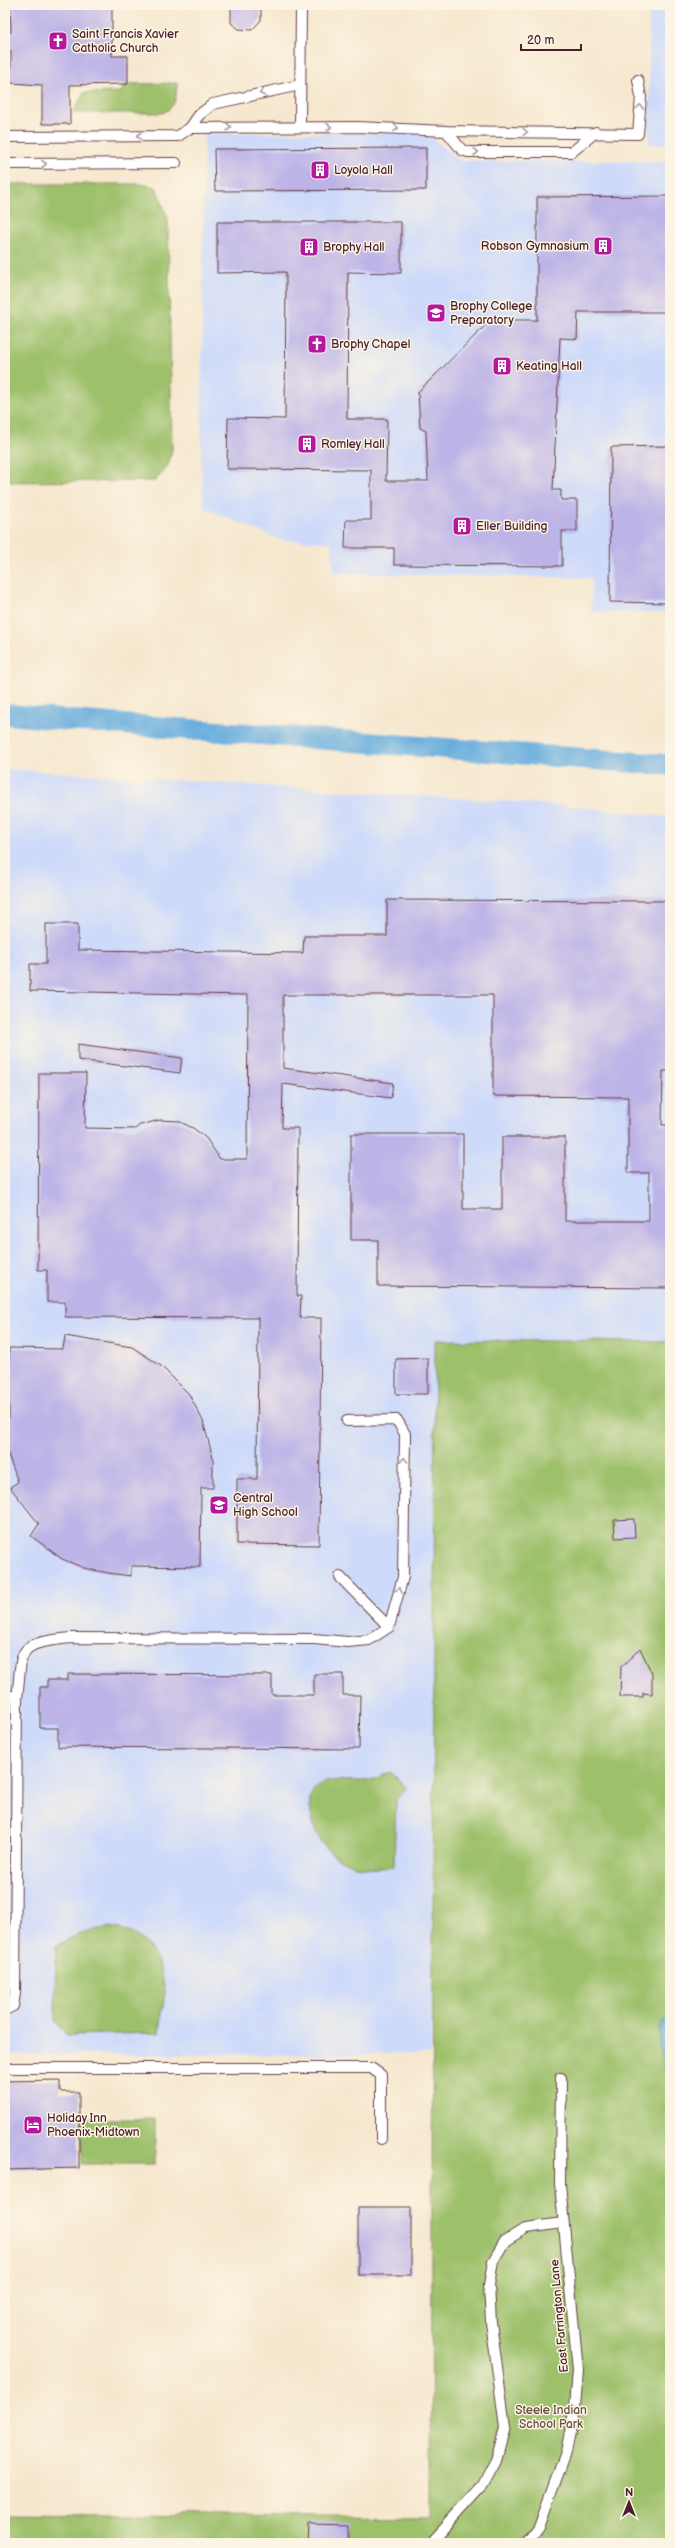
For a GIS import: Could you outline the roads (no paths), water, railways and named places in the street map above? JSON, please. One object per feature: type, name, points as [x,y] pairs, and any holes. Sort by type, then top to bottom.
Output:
[{"type":"lane","points":[[300,127],[301,5]]},
{"type":"lane","points":[[190,128],[433,128],[446,131],[596,132],[638,134],[641,97],[638,80]]},
{"type":"lane","points":[[5,137],[178,136],[190,128],[199,116],[213,104],[300,85]]},
{"type":"lane","points":[[446,131],[462,150],[468,152],[572,152],[596,132]]},
{"type":"lane","points":[[5,164],[176,163]]},
{"type":"lane","points":[[5,2010],[13,2006],[15,1993],[17,1697],[20,1659],[24,1650],[36,1644],[71,1638],[314,1639],[348,1642],[369,1640],[389,1627],[403,1577],[405,1434],[397,1420],[348,1421]]},
{"type":"lane","points":[[340,1577],[389,1627]]},
{"type":"lane","points":[[5,1695],[17,1697]]},
{"type":"lane","points":[[5,2068],[371,2068],[380,2075],[381,2139]]},
{"type":"lane","name":"East Farrington Lane","points":[[527,2543],[538,2529],[552,2496],[566,2452],[575,2407],[578,2370],[560,2184],[561,2078]]},
{"type":"lane","points":[[430,2543],[483,2485],[496,2461],[505,2427],[491,2322],[489,2285],[493,2261],[505,2241],[526,2228],[563,2223]]},
{"type":"water","points":[[670,2015],[670,2079],[661,2055],[659,2036],[664,2021]]},
{"type":"waterway","points":[[5,714],[64,720],[670,765]]},
{"type":"place","name":"Saint Francis Xavier Catholic Church","points":[[58,41]]},
{"type":"place","name":"Loyola Hall","points":[[320,170]]},
{"type":"place","name":"Robson Gymnasium","points":[[603,246]]},
{"type":"place","name":"Brophy Hall","points":[[309,247]]},
{"type":"place","name":"Brophy College Preparatory","points":[[436,313]]},
{"type":"place","name":"Brophy Chapel","points":[[317,344]]},
{"type":"place","name":"Keating Hall","points":[[502,366]]},
{"type":"place","name":"Romley Hall","points":[[307,444]]},
{"type":"place","name":"Eller Building","points":[[462,526]]},
{"type":"place","name":"Central High School","points":[[219,1505]]},
{"type":"place","name":"Holiday Inn Phoenix-Midtown","points":[[33,2125]]},
{"type":"park label","name":"Steele Indian School Park","points":[[551,2417]]}]
